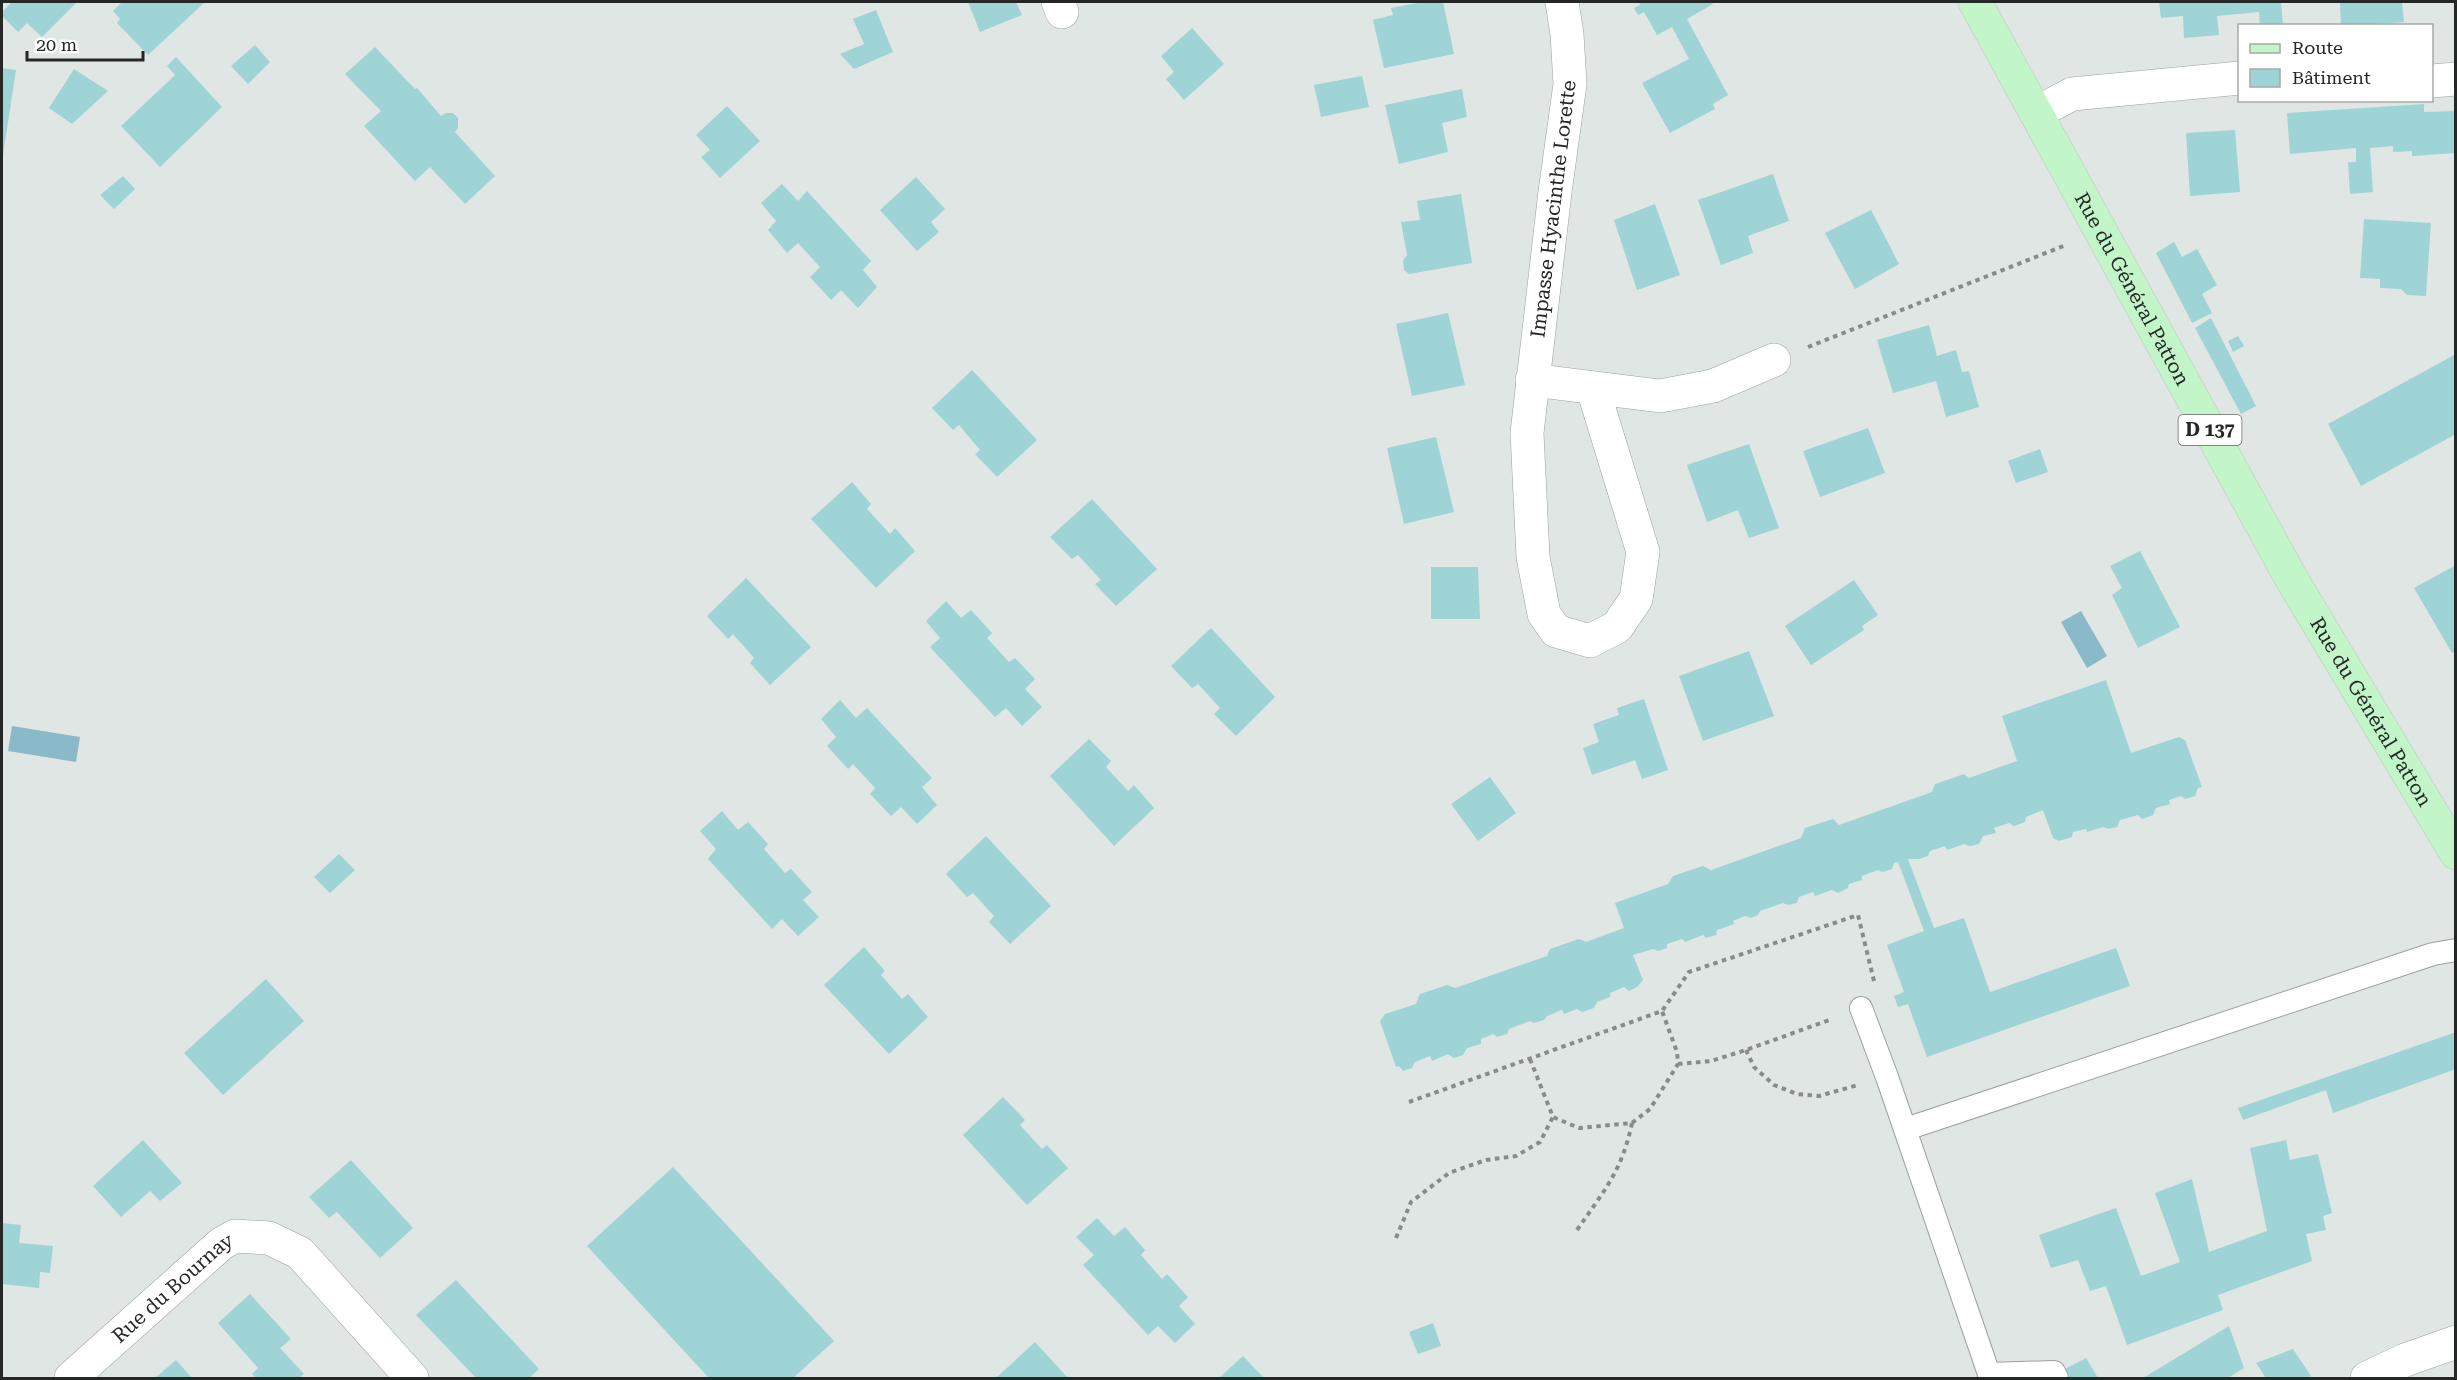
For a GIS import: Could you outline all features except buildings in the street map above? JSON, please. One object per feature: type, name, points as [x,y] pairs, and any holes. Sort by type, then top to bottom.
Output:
[{"type":"main road","name":"Rue du Général Patton","points":[[1975,2],[2291,578],[2456,853]]},
{"type":"street","name":"Impasse Hyacinthe Lorette","points":[[1562,2],[1567,34],[1570,84],[1527,433],[1533,557],[1544,614],[1556,631],[1590,641],[1617,627],[1636,599],[1643,552],[1593,389]]},
{"type":"street","points":[[2036,113],[2072,94],[2238,78]]},
{"type":"street","points":[[2433,81],[2456,79]]},
{"type":"street","points":[[1532,380],[1660,396],[1713,387],[1774,360]]},
{"type":"street","name":"Rue du Bournay","points":[[71,1378],[221,1244],[235,1236],[269,1238],[300,1253],[412,1378]]},
{"type":"street","points":[[2367,1378],[2405,1360],[2456,1342]]},
{"type":"lane","points":[[1906,1129],[2433,954],[2456,950]]},
{"type":"lane","points":[[1861,1008],[1906,1129],[1989,1374],[2054,1372],[2057,1378]]},
{"type":"path","points":[[1774,360],[2101,232]]},
{"type":"path","points":[[1409,1102],[1662,1011],[1689,972],[1858,915],[1879,1000],[1746,1050],[1711,1061],[1678,1064]]},
{"type":"path","points":[[1530,1059],[1553,1117],[1579,1128],[1632,1123],[1650,1109],[1678,1064],[1677,1052],[1662,1011]]},
{"type":"path","points":[[1746,1050],[1754,1067],[1774,1085],[1797,1094],[1819,1096],[1887,1077]]},
{"type":"path","points":[[1396,1238],[1411,1202],[1449,1173],[1486,1160],[1516,1156],[1540,1142],[1553,1117]]},
{"type":"path","points":[[1577,1230],[1613,1178],[1626,1151],[1632,1123]]},
{"type":"water","points":[[2081,611],[2107,656],[2087,668],[2061,622]]},
{"type":"water","points":[[12,726],[80,737],[76,762],[8,751]]}]
